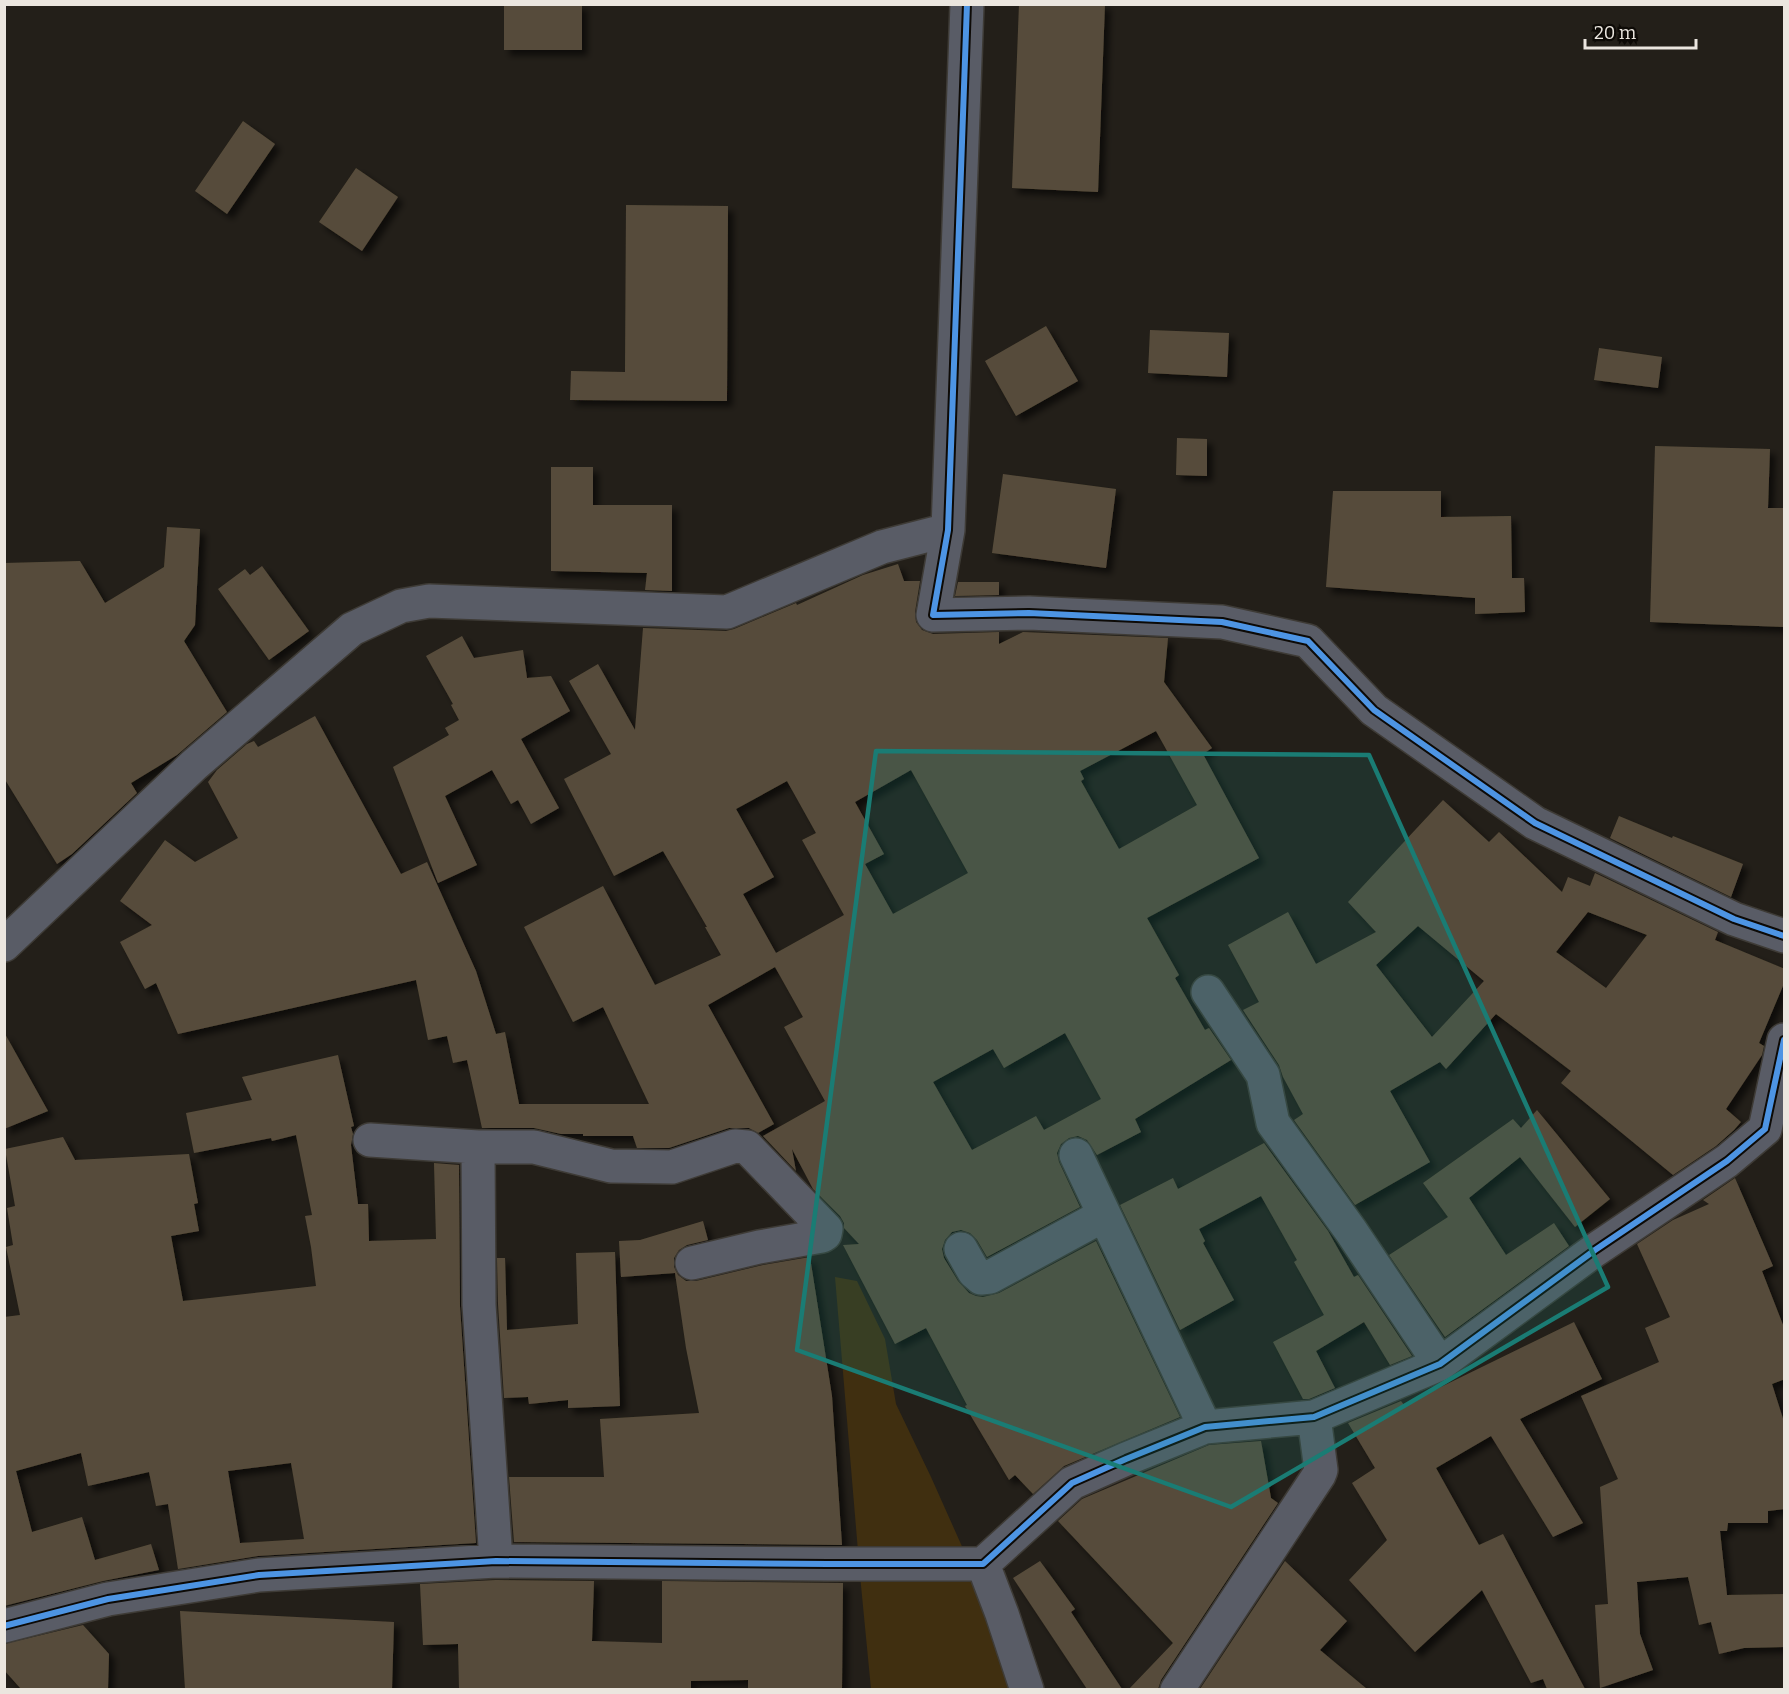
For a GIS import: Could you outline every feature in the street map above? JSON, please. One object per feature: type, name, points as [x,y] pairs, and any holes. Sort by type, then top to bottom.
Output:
[{"type":"street","points":[[967,4],[948,530],[933,615],[1029,613],[1222,622],[1308,641],[1374,710],[1535,823],[1734,919],[1785,936]]},
{"type":"street","points":[[4,945],[194,765],[327,650],[352,629],[400,606],[429,601],[727,612],[882,547],[948,530]]},
{"type":"street","points":[[1208,992],[1263,1074],[1273,1123],[1351,1231],[1440,1364]]},
{"type":"street","points":[[4,1626],[108,1599],[259,1575],[496,1561],[983,1564],[1072,1483],[1126,1459],[1205,1427],[1314,1417],[1440,1364],[1595,1250],[1775,1129],[1785,1040]]},
{"type":"street","points":[[370,1140],[534,1147],[612,1166],[642,1167],[672,1167],[735,1146],[747,1147],[826,1229],[822,1236],[759,1247],[692,1263]]},
{"type":"street","points":[[478,1146],[479,1305],[496,1561]]},
{"type":"street","points":[[1076,1155],[1205,1427]]},
{"type":"street","points":[[961,1249],[974,1272],[981,1278],[990,1277],[1104,1215]]},
{"type":"street","points":[[1177,1689],[1319,1475],[1321,1470],[1314,1417]]},
{"type":"street","points":[[983,1564],[1027,1689]]},
{"type":"highlighted area","points":[[876,751],[1369,755],[1608,1287],[1231,1507],[797,1350]]},
{"type":"shaded area","points":[[835,1277],[857,1281],[885,1339],[896,1404],[977,1580],[1021,1689],[871,1689]]},
{"type":"building","points":[[504,4],[582,4],[582,50],[504,50]]},
{"type":"building","points":[[1019,4],[1105,4],[1098,192],[1012,188]]},
{"type":"building","points":[[243,121],[275,144],[227,214],[195,191]]},
{"type":"building","points":[[356,168],[398,197],[362,251],[319,222]]},
{"type":"building","points":[[626,205],[728,206],[727,401],[570,400],[571,371],[625,372]]},
{"type":"building","points":[[1046,326],[1078,381],[1016,416],[985,361]]},
{"type":"building","points":[[1150,330],[1229,333],[1227,377],[1148,373]]},
{"type":"building","points":[[1599,348],[1662,357],[1658,388],[1594,380]]},
{"type":"building","points":[[1177,438],[1207,439],[1207,476],[1176,475]]},
{"type":"building","points":[[1655,446],[1770,449],[1768,508],[1785,508],[1785,627],[1650,622]]},
{"type":"building","points":[[551,467],[593,467],[593,505],[672,505],[672,591],[645,590],[647,573],[551,571]]},
{"type":"building","points":[[1003,474],[1116,489],[1106,568],[992,553]]},
{"type":"building","points":[[1333,491],[1441,491],[1441,517],[1511,516],[1512,578],[1524,578],[1525,612],[1475,614],[1475,598],[1326,587]]},
{"type":"building","points":[[167,527],[200,529],[195,625],[184,641],[227,712],[177,755],[131,783],[137,793],[72,854],[57,864],[4,778],[4,563],[80,561],[105,603],[164,567]]},
{"type":"building","points":[[898,564],[904,581],[920,581],[915,612],[916,622],[922,630],[933,634],[999,632],[999,644],[1023,632],[1168,638],[1164,682],[1212,748],[1203,754],[1259,858],[1147,918],[1179,975],[1175,978],[1205,1030],[1209,1028],[1231,1060],[1135,1119],[1141,1132],[1097,1155],[1087,1140],[1078,1136],[1069,1138],[1061,1144],[1057,1153],[1059,1162],[1080,1207],[987,1257],[970,1233],[961,1230],[952,1232],[945,1240],[942,1249],[944,1258],[958,1281],[969,1293],[983,1297],[999,1293],[1096,1241],[1180,1417],[1064,1466],[1033,1494],[1015,1475],[1009,1480],[965,1406],[967,1405],[926,1328],[895,1344],[843,1245],[859,1244],[844,1228],[840,1216],[813,1189],[792,1149],[796,1171],[763,1136],[825,1101],[784,1027],[803,1017],[775,967],[708,1005],[774,1124],[758,1133],[749,1128],[729,1128],[669,1148],[637,1148],[633,1136],[583,1136],[583,1134],[561,1134],[534,1128],[482,1128],[467,1060],[453,1063],[447,1036],[428,1040],[416,980],[178,1034],[156,983],[145,989],[120,942],[152,925],[120,901],[165,840],[195,862],[238,838],[208,782],[217,770],[247,744],[254,741],[258,747],[315,716],[401,874],[427,862],[476,971],[496,1034],[505,1032],[519,1104],[649,1104],[603,1007],[573,1022],[524,927],[603,886],[655,985],[721,955],[663,851],[614,876],[564,779],[611,754],[569,681],[598,664],[635,730],[643,628],[726,631],[796,603],[797,605],[863,575]],"holes":[[[1156,731],[1197,805],[1119,849],[1081,781],[1084,779],[1080,771]],[[911,770],[968,873],[893,914],[865,864],[884,854],[855,802]],[[787,781],[816,833],[802,840],[844,915],[776,953],[743,894],[774,877],[736,809]],[[1065,1033],[1101,1099],[1044,1130],[1036,1116],[972,1150],[933,1082],[993,1049],[1004,1068]]]},
{"type":"building","points":[[262,566],[309,631],[269,660],[218,589],[245,569],[250,575]]},
{"type":"building","points":[[958,582],[999,582],[999,595],[955,596]]},
{"type":"building","points":[[462,636],[474,658],[523,650],[527,678],[551,676],[570,711],[521,739],[559,808],[531,824],[518,800],[511,804],[492,770],[445,796],[477,865],[438,883],[393,767],[449,735],[445,728],[459,720],[451,705],[453,704],[426,656]]},
{"type":"building","points":[[1443,800],[1489,842],[1499,832],[1562,892],[1568,877],[1590,886],[1595,873],[1718,932],[1715,940],[1785,969],[1785,981],[1759,1043],[1764,1046],[1762,1055],[1726,1109],[1741,1122],[1716,1146],[1673,1175],[1561,1083],[1571,1071],[1496,1014],[1446,1069],[1440,1062],[1390,1091],[1430,1162],[1355,1205],[1294,1120],[1303,1114],[1279,1065],[1243,1010],[1259,1002],[1228,945],[1288,912],[1316,964],[1376,932],[1348,902]],"holes":[[[1588,912],[1647,935],[1606,988],[1556,952]],[[1418,926],[1484,981],[1432,1037],[1376,965]]]},
{"type":"building","points":[[1619,816],[1743,864],[1731,897],[1610,838]]},
{"type":"building","points":[[4,1032],[48,1111],[4,1129]]},
{"type":"building","points":[[338,1055],[354,1126],[351,1127],[353,1134],[351,1145],[358,1204],[368,1204],[369,1241],[436,1239],[434,1163],[459,1165],[460,1306],[476,1543],[258,1556],[178,1569],[168,1504],[156,1506],[149,1472],[88,1486],[81,1453],[16,1471],[32,1532],[82,1517],[95,1560],[151,1544],[159,1570],[103,1581],[4,1606],[4,1317],[20,1315],[6,1247],[13,1245],[7,1208],[15,1206],[5,1149],[63,1137],[75,1160],[189,1154],[198,1203],[194,1204],[199,1231],[171,1236],[183,1301],[316,1286],[305,1216],[312,1215],[296,1135],[194,1153],[186,1113],[252,1100],[242,1077]],"holes":[[[291,1463],[304,1539],[240,1543],[228,1471]]]},
{"type":"building","points":[[1537,1110],[1610,1199],[1575,1227],[1520,1157],[1469,1198],[1506,1255],[1554,1223],[1569,1246],[1445,1337],[1389,1255],[1448,1217],[1423,1183],[1513,1119],[1521,1128]]},
{"type":"building","points":[[1264,1143],[1328,1231],[1354,1277],[1358,1275],[1412,1356],[1390,1365],[1364,1322],[1316,1351],[1335,1388],[1309,1399],[1303,1399],[1273,1342],[1324,1315],[1294,1262],[1297,1260],[1261,1196],[1199,1229],[1205,1241],[1203,1243],[1234,1300],[1180,1330],[1120,1205],[1173,1178],[1178,1189]]},
{"type":"building","points":[[1735,1178],[1773,1266],[1762,1271],[1785,1330],[1785,1379],[1772,1384],[1785,1425],[1785,1509],[1768,1511],[1768,1523],[1728,1523],[1727,1531],[1720,1531],[1727,1595],[1785,1594],[1785,1647],[1744,1648],[1719,1654],[1711,1622],[1699,1625],[1688,1577],[1637,1582],[1640,1634],[1653,1670],[1600,1688],[1595,1605],[1608,1604],[1600,1487],[1618,1479],[1581,1396],[1659,1362],[1645,1328],[1670,1317],[1637,1244],[1673,1220],[1709,1204],[1703,1200]]},
{"type":"building","points":[[703,1221],[708,1240],[687,1245],[679,1250],[674,1258],[674,1267],[678,1275],[686,1281],[696,1281],[763,1265],[810,1257],[832,1396],[842,1545],[514,1542],[509,1477],[604,1477],[600,1419],[699,1413],[686,1348],[675,1273],[621,1277],[619,1241],[640,1240]]},
{"type":"building","points":[[615,1252],[620,1406],[568,1408],[568,1400],[529,1404],[528,1397],[504,1398],[497,1258],[505,1258],[507,1330],[578,1324],[576,1253]]},
{"type":"building","points":[[1574,1322],[1602,1379],[1520,1419],[1583,1523],[1553,1537],[1491,1436],[1436,1468],[1479,1545],[1503,1534],[1585,1689],[1547,1689],[1543,1679],[1531,1683],[1482,1590],[1415,1652],[1349,1580],[1387,1540],[1352,1483],[1375,1468],[1348,1423],[1401,1401],[1404,1405]]},
{"type":"building","points":[[1261,1441],[1271,1498],[1278,1503],[1161,1680],[1158,1689],[1129,1689],[1173,1643],[1058,1521],[1082,1499],[1209,1445]]},
{"type":"building","points":[[1040,1561],[1075,1609],[1071,1612],[1122,1689],[1087,1689],[1013,1578]]},
{"type":"building","points":[[1285,1561],[1347,1621],[1320,1650],[1367,1689],[1200,1689]]},
{"type":"building","points":[[496,1580],[594,1581],[592,1641],[662,1643],[662,1581],[843,1583],[842,1689],[748,1689],[748,1680],[691,1681],[691,1689],[459,1689],[458,1644],[423,1645],[420,1584]]},
{"type":"building","points":[[180,1611],[394,1622],[392,1689],[185,1689]]},
{"type":"building","points":[[83,1625],[109,1654],[108,1689],[21,1689],[4,1670],[4,1644]]},
{"type":"cycle path","points":[[967,4],[948,530],[933,615],[1029,613],[1222,622],[1308,641],[1374,710],[1535,823],[1734,919],[1784,936]]},
{"type":"cycle path","points":[[4,1626],[108,1599],[259,1575],[496,1561],[983,1564],[1072,1483],[1126,1459],[1205,1427],[1314,1417],[1440,1364],[1595,1250],[1727,1161],[1765,1129],[1784,1040]]}]
